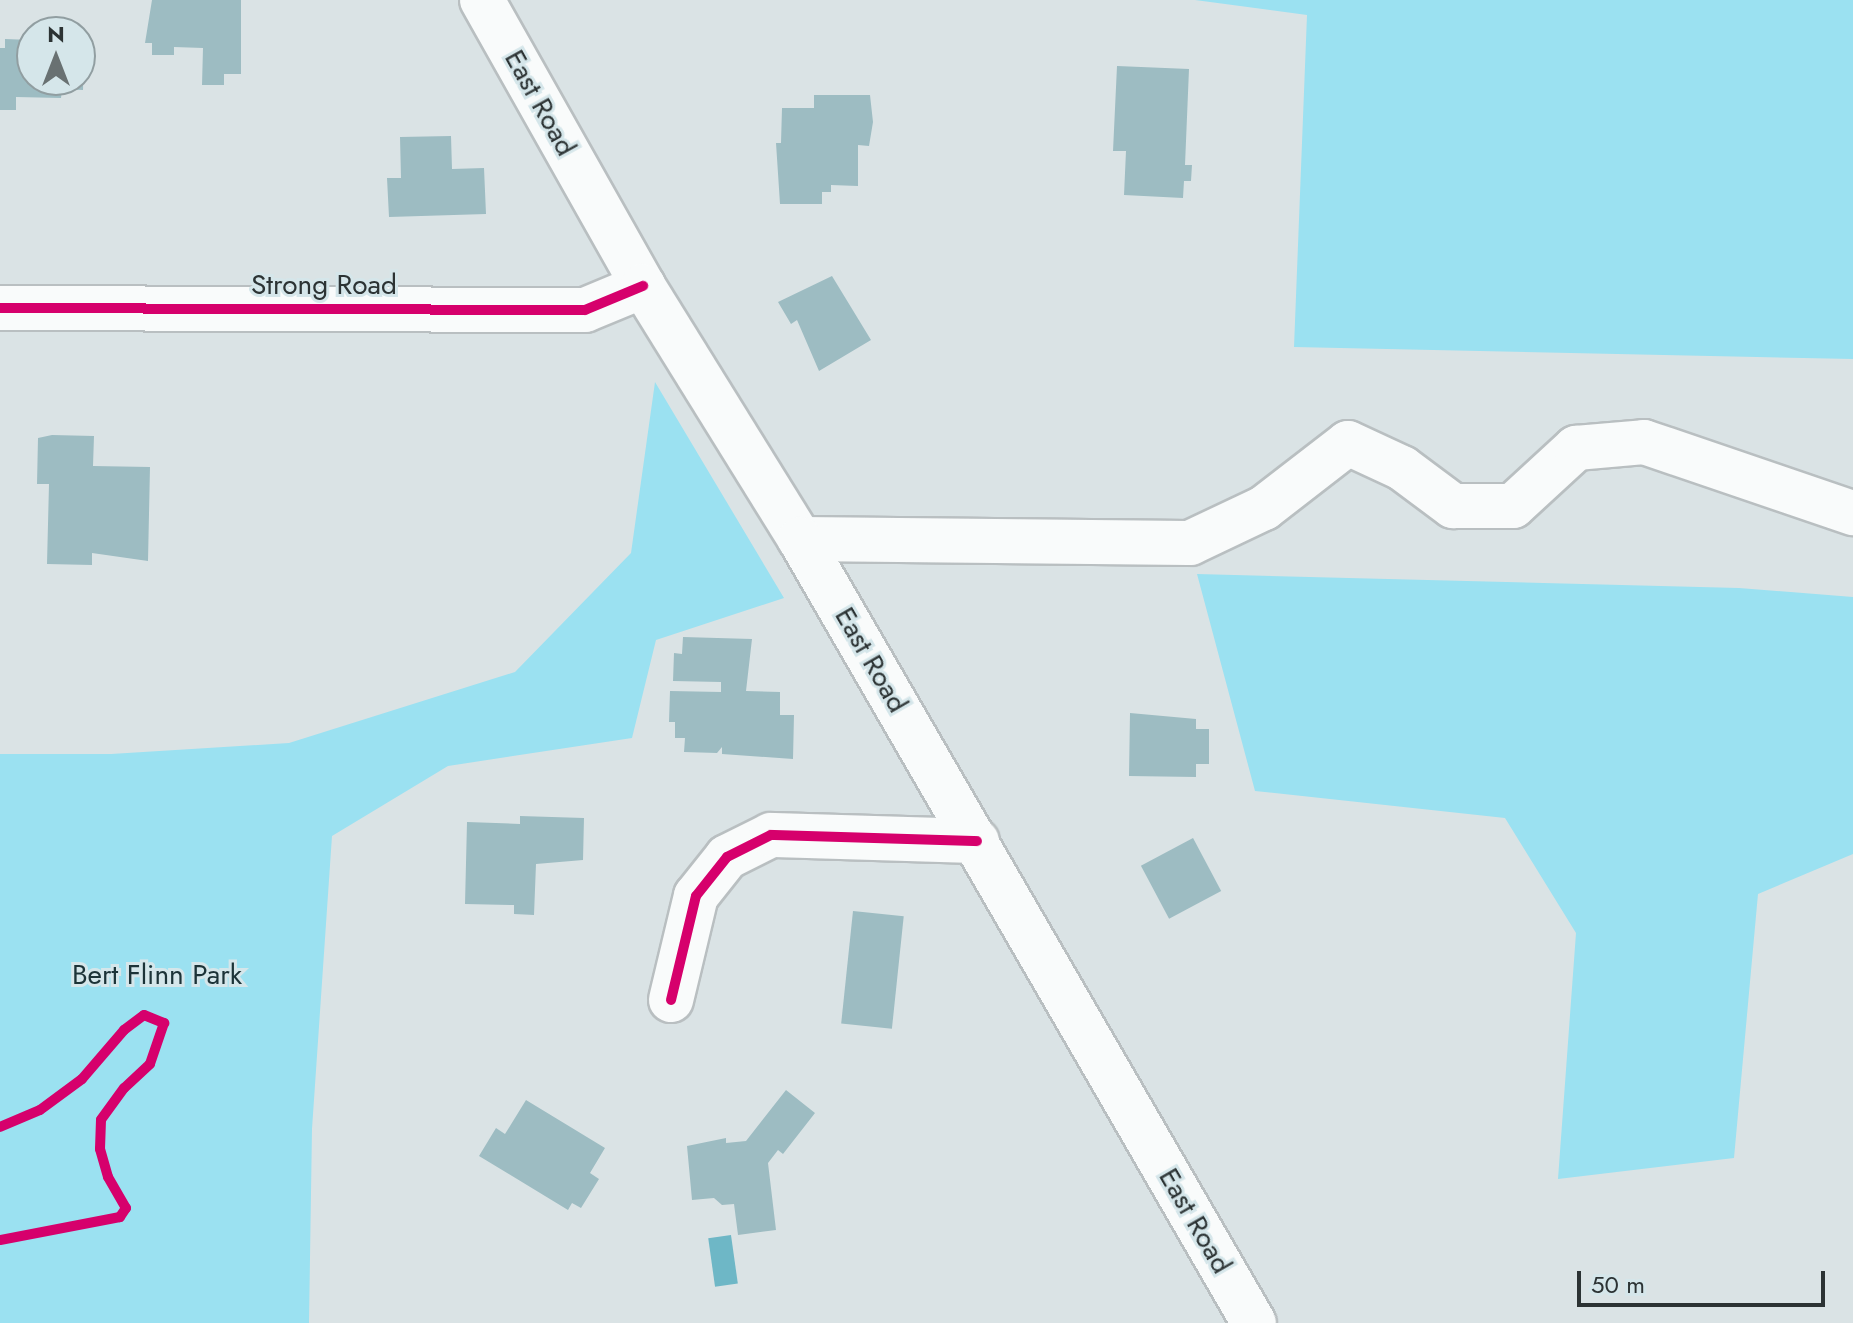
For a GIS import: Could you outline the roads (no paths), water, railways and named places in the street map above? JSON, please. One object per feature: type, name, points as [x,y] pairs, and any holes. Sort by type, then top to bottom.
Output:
[{"type":"main road","name":"East Road","points":[[482,0],[643,286],[800,539],[1254,1323]]},
{"type":"main road","name":"Strong Road","points":[[0,308],[585,310],[643,286]]},
{"type":"main road","points":[[800,539],[1190,543],[1264,508],[1348,443],[1402,468],[1453,506],[1513,506],[1576,448],[1644,442],[1853,513]]},
{"type":"main road","points":[[671,1000],[696,896],[727,857],[771,835],[977,841]]},
{"type":"park label","name":"Bert Flinn Park","points":[[157,975]]}]
